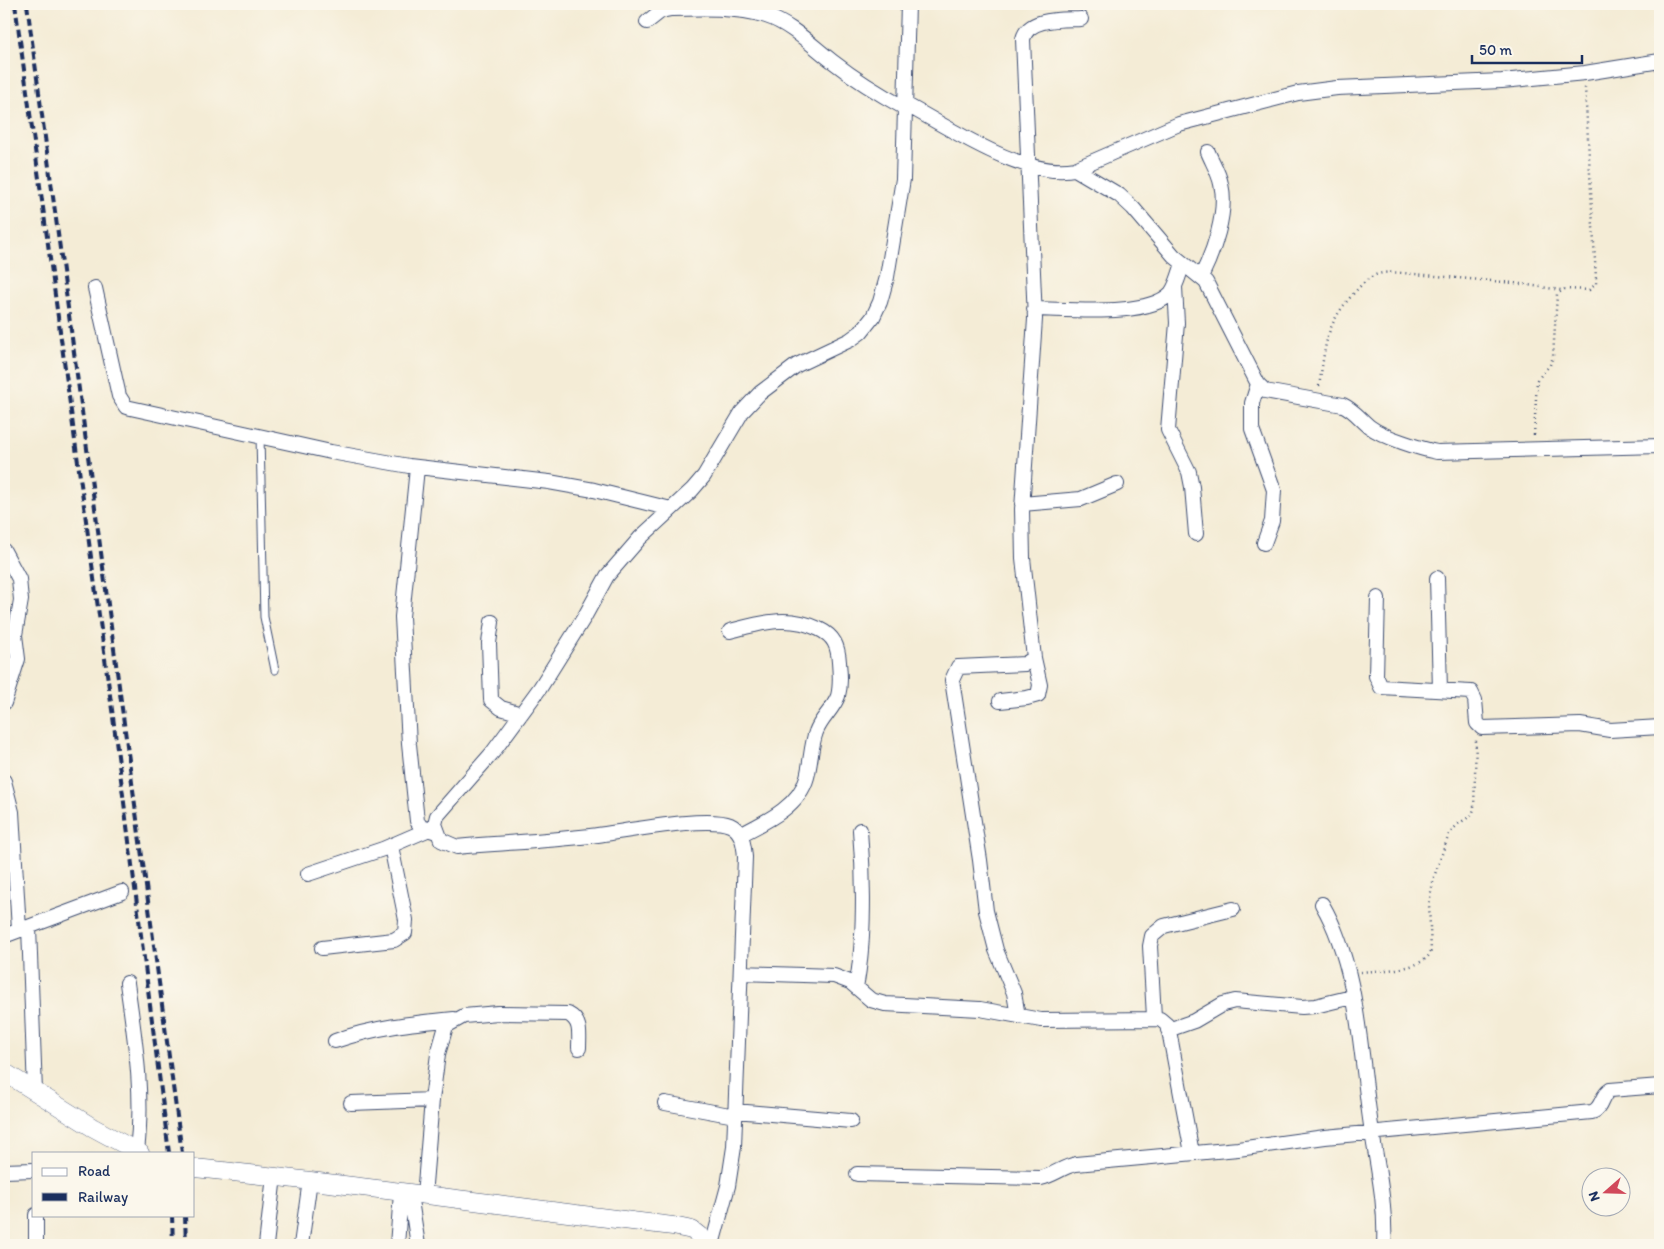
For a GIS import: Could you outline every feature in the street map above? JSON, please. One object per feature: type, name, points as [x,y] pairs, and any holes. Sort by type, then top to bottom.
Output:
[{"type":"street","points":[[308,874],[432,831],[437,816],[493,752],[521,714],[575,632],[607,576],[625,553],[692,490],[704,476],[742,412],[760,393],[797,365],[850,340],[861,332],[873,317],[880,302],[887,277],[903,179],[908,4]]},
{"type":"street","points":[[647,22],[661,11],[671,8],[746,12],[766,16],[790,29],[874,92],[1029,166],[1050,172],[1074,169],[1179,124],[1298,94],[1337,88],[1502,81],[1585,73],[1660,60]]},
{"type":"street","points":[[1000,700],[1028,698],[1038,695],[1040,685],[1034,658],[1024,558],[1022,504],[1024,456],[1034,341],[1024,33],[1036,24],[1081,19]]},
{"type":"street","points":[[1201,277],[1214,247],[1222,198],[1222,185],[1208,152]]},
{"type":"street","points":[[1074,169],[1119,195],[1183,264],[1201,277],[1211,291],[1258,384],[1265,391],[1343,405],[1350,408],[1372,428],[1423,449],[1450,452],[1660,446]]},
{"type":"street","points":[[1034,309],[1110,311],[1126,309],[1159,300],[1170,294],[1175,287],[1183,264]]},
{"type":"street","points":[[1175,287],[1177,323],[1168,430],[1188,472],[1192,487],[1196,534]]},
{"type":"street","points":[[95,288],[119,396],[126,407],[417,468],[549,482],[594,490],[671,509]]},
{"type":"street","points":[[1258,384],[1252,403],[1252,429],[1274,490],[1272,521],[1264,543]]},
{"type":"street","points":[[195,1168],[310,1180],[673,1226],[692,1230],[711,1245],[728,1186],[734,1147],[745,857],[743,842],[737,829],[729,824],[717,822],[678,824],[590,836],[457,846],[441,840],[417,821],[414,807],[403,647],[404,590],[417,468]]},
{"type":"street","points":[[1022,504],[1081,499],[1117,484]]},
{"type":"street","points":[[4,552],[18,580],[21,600],[15,635],[18,659],[4,703]]},
{"type":"street","points":[[1437,578],[1440,690]]},
{"type":"street","points":[[1378,598],[1376,676],[1378,684],[1387,688],[1464,690],[1474,694],[1479,727],[1570,725],[1610,730],[1660,727]]},
{"type":"street","points":[[730,631],[770,621],[793,620],[806,623],[831,636],[836,644],[840,681],[834,706],[815,733],[806,780],[799,792],[787,806],[766,821],[740,835]]},
{"type":"street","points":[[492,622],[489,643],[491,700],[501,708],[521,714]]},
{"type":"street","points":[[1018,1016],[1014,993],[996,950],[986,911],[952,680],[958,667],[1025,664],[1034,658]]},
{"type":"street","points":[[4,781],[12,812],[24,929],[35,1092]]},
{"type":"street","points":[[856,987],[860,948],[862,855],[860,830]]},
{"type":"street","points":[[322,948],[394,940],[405,932],[406,920],[391,846]]},
{"type":"street","points":[[4,936],[122,892]]},
{"type":"street","points":[[1322,904],[1331,919],[1348,974],[1361,1047],[1383,1198],[1384,1245]]},
{"type":"street","points":[[1154,1017],[1150,946],[1152,936],[1164,926],[1234,909]]},
{"type":"street","points":[[741,972],[844,978],[871,1000],[885,1004],[980,1009],[1041,1020],[1154,1017],[1164,1021],[1168,1030],[1192,1153]]},
{"type":"street","points":[[4,1072],[92,1127],[138,1152],[141,1119],[140,1081],[127,983]]},
{"type":"street","points":[[1168,1030],[1194,1021],[1223,1004],[1235,1002],[1302,1007],[1315,1006],[1352,997]]},
{"type":"street","points":[[335,1041],[366,1030],[454,1019],[464,1016],[568,1014],[578,1023],[579,1048]]},
{"type":"street","points":[[396,1245],[412,1194],[432,1100],[442,1034],[446,1026],[454,1019]]},
{"type":"street","points":[[857,1174],[1041,1178],[1051,1175],[1060,1168],[1076,1164],[1192,1153],[1372,1132],[1592,1112],[1600,1107],[1605,1093],[1610,1090],[1660,1086]]},
{"type":"street","points":[[351,1103],[432,1100]]},
{"type":"street","points":[[665,1103],[735,1113],[851,1121]]},
{"type":"street","points":[[4,1171],[32,1170]]},
{"type":"street","points":[[266,1245],[274,1176]]},
{"type":"street","points":[[301,1245],[310,1180]]},
{"type":"street","points":[[412,1194],[418,1245]]},
{"type":"street","points":[[36,1216],[36,1245]]},
{"type":"lane","points":[[260,436],[264,617],[274,670]]},
{"type":"path","points":[[1316,400],[1329,329],[1334,317],[1372,275],[1387,272],[1403,273],[1514,283],[1561,290],[1589,290],[1596,284],[1585,73]]},
{"type":"path","points":[[1534,449],[1537,380],[1550,365],[1556,298],[1561,290]]},
{"type":"path","points":[[1348,974],[1418,965],[1429,958],[1431,951],[1430,891],[1442,849],[1454,828],[1469,819],[1474,810],[1477,723]]},
{"type":"railway","points":[[15,4],[113,717],[169,1152]]},
{"type":"railway","points":[[27,4],[182,1152]]},
{"type":"railway","points":[[172,1216],[173,1245]]},
{"type":"railway","points":[[185,1216],[186,1245]]}]
